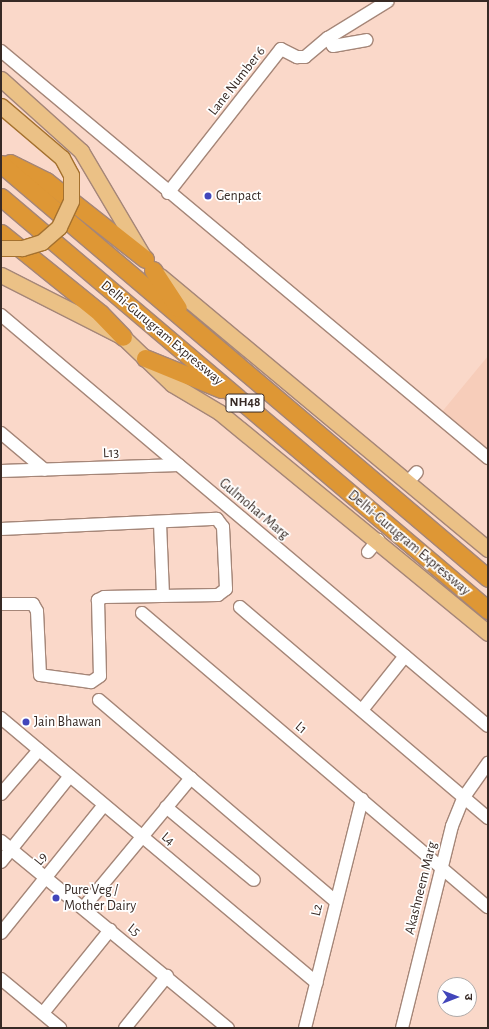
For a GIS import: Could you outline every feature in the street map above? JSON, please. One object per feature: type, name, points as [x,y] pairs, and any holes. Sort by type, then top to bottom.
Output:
[{"type":"highway","points":[[1,158],[46,181],[149,265],[190,326]]},
{"type":"highway","name":"Delhi-Gurugram Expressway","points":[[1,164],[488,578]]},
{"type":"highway","name":"Delhi-Gurugram Expressway","points":[[1,197],[488,610]]},
{"type":"highway","points":[[1,233],[100,312],[123,337]]},
{"type":"highway","points":[[145,358],[234,394]]},
{"type":"main road","points":[[1,79],[81,151],[149,265],[413,477],[488,549]]},
{"type":"main road","points":[[1,106],[62,158],[71,175],[72,201],[59,228],[42,242],[22,248],[1,248]]},
{"type":"main road","points":[[1,275],[123,337],[172,384],[219,412],[378,540],[488,633]]},
{"type":"street","name":"Lane Number 6","points":[[168,193],[281,49],[297,57],[304,57],[328,38],[388,1]]},
{"type":"street","points":[[328,38],[333,46],[366,40]]},
{"type":"street","points":[[1,51],[168,193],[488,458]]},
{"type":"street","name":"Gulmohar Marg","points":[[1,315],[488,726]]},
{"type":"street","points":[[1,433],[45,470]]},
{"type":"street","name":"L13","points":[[1,471],[179,465]]},
{"type":"street","points":[[1,530],[160,523],[221,522],[226,589],[218,595],[104,597],[98,600],[100,676],[91,682],[40,675],[37,611],[33,604],[1,604]]},
{"type":"street","points":[[160,523],[163,595]]},
{"type":"street","points":[[368,552],[378,540]]},
{"type":"street","points":[[240,607],[488,818]]},
{"type":"street","name":"L1","points":[[142,613],[441,865],[488,907]]},
{"type":"street","points":[[362,710],[405,656]]},
{"type":"street","points":[[99,700],[335,901]]},
{"type":"street","name":"L4","points":[[1,718],[316,983]]},
{"type":"street","points":[[1,794],[39,750]]},
{"type":"street","name":"Akashneem Marg","points":[[402,1028],[441,865],[452,826],[464,797],[488,763]]},
{"type":"street","points":[[1,862],[70,776]]},
{"type":"street","points":[[83,908],[141,836],[191,778]]},
{"type":"street","name":"L2","points":[[305,1028],[335,901],[362,799]]},
{"type":"street","name":"L9","points":[[1,933],[104,805]]},
{"type":"street","points":[[166,807],[254,880]]},
{"type":"street","name":"L5","points":[[1,841],[167,976],[228,1028]]},
{"type":"street","points":[[43,1013],[110,930]]},
{"type":"street","points":[[125,1028],[167,976]]},
{"type":"street","points":[[1,979],[60,1028]]},
{"type":"shaded area","points":[[488,356],[488,453],[441,413]]},
{"type":"place","name":"Genpact","points":[[208,196]]},
{"type":"place","name":"Jain Bhawan","points":[[26,722]]},
{"type":"place","name":"Pure Veg / Mother Dairy","points":[[56,898]]}]
